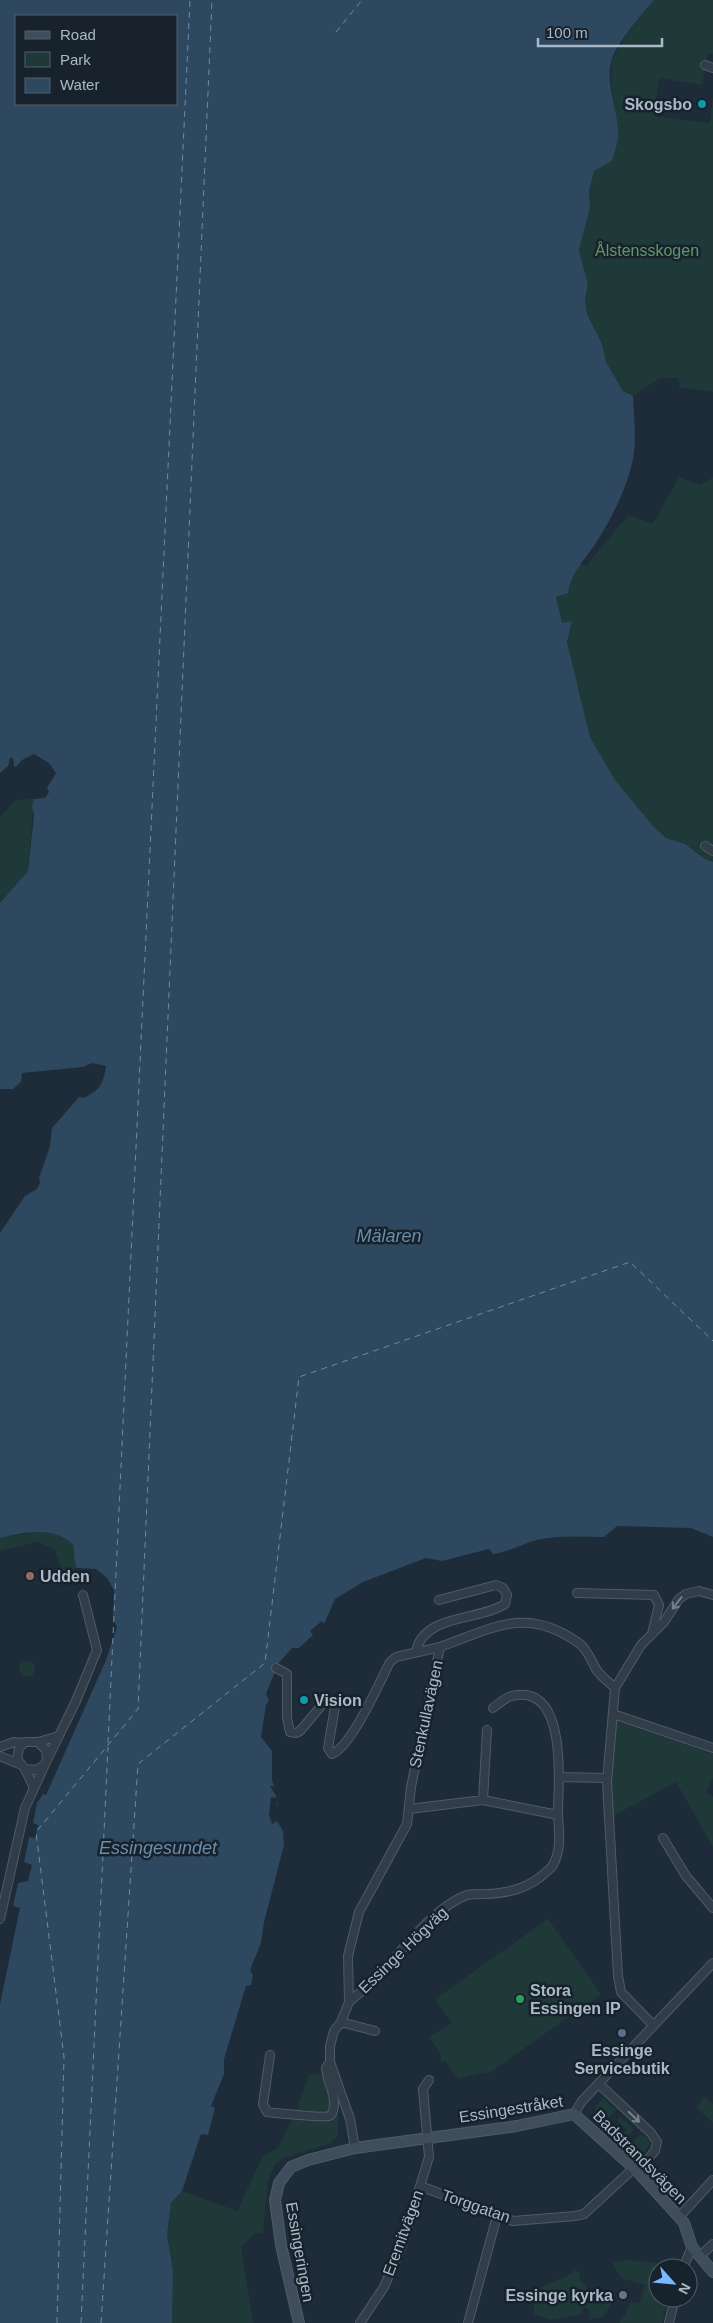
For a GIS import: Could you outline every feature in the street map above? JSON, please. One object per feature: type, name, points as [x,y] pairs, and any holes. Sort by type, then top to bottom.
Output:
[{"type":"street","points":[[705,846],[713,851]]},
{"type":"street","points":[[416,1651],[418,1644],[428,1631],[444,1624],[497,1609],[505,1604],[507,1595],[503,1588],[496,1585],[439,1600]]},
{"type":"street","points":[[653,2024],[621,1992],[618,1976],[607,1778],[615,1688],[641,1645],[652,1636],[686,1594],[699,1591],[713,1595]]},
{"type":"street","points":[[577,1593],[654,1595],[659,1605],[652,1636]]},
{"type":"street","points":[[0,1919],[25,1808],[76,1702],[97,1650],[83,1596]]},
{"type":"street","name":"Stenkullavägen","points":[[355,2148],[350,2119],[330,2062],[330,2046],[334,2031],[341,2022],[349,2002],[348,1956],[358,1912],[407,1824],[440,1648],[507,1622],[522,1621],[536,1624],[559,1632],[580,1644],[590,1656],[596,1671],[615,1688]]},
{"type":"street","points":[[276,1668],[287,1674],[287,1718],[290,1732],[296,1733],[300,1731],[328,1698],[336,1701],[328,1748],[332,1754],[338,1752],[349,1738],[390,1662],[396,1656],[440,1648]]},
{"type":"street","name":"Essinge Högväg","points":[[349,2002],[379,1976],[408,1943],[445,1907],[468,1895],[504,1894],[529,1885],[552,1867],[560,1845],[558,1814],[560,1776],[555,1728],[547,1707],[533,1696],[520,1694],[507,1696],[493,1708]]},
{"type":"street","points":[[613,1714],[713,1748]]},
{"type":"street","points":[[483,1800],[487,1730]]},
{"type":"street","points":[[0,1747],[14,1742],[38,1742],[59,1736]]},
{"type":"street","points":[[38,1742],[46,1750],[46,1763]]},
{"type":"street","points":[[24,1743],[17,1754],[34,1788]]},
{"type":"street","points":[[0,1756],[33,1771],[46,1763]]},
{"type":"street","points":[[560,1776],[607,1778]]},
{"type":"street","points":[[409,1809],[483,1800],[558,1814]]},
{"type":"street","points":[[663,1838],[686,1876],[713,1908]]},
{"type":"street","name":"Essingestråket","points":[[355,2148],[517,2126],[574,2114],[582,2101],[653,2024],[713,1963]]},
{"type":"street","points":[[341,2022],[375,2031]]},
{"type":"street","points":[[270,2055],[263,2104],[267,2112],[280,2114],[321,2118],[329,2116],[333,2112],[334,2101],[326,2068],[330,2062]]},
{"type":"street","points":[[427,2137],[423,2089],[429,2080]]},
{"type":"street","name":"Torggatan","points":[[420,2186],[497,2216],[513,2220],[584,2214],[655,2151],[657,2142],[651,2133],[599,2084]]},
{"type":"street","name":"Badstrandsvägen","points":[[574,2114],[635,2170],[679,2217],[684,2224],[692,2247],[713,2272]]},
{"type":"street","name":"Eremitvägen","points":[[360,2323],[384,2286],[394,2264],[429,2157],[427,2137]]},
{"type":"street","name":"Essingeringen","points":[[299,2323],[281,2245],[275,2200],[276,2191],[282,2177],[291,2167],[308,2160],[355,2148]]},
{"type":"street","points":[[679,2217],[713,2180]]},
{"type":"street","points":[[468,2323],[497,2216]]},
{"type":"street","points":[[700,2256],[713,2244]]},
{"type":"street","points":[[687,2258],[692,2247]]},
{"type":"street","points":[[669,2323],[673,2308]]},
{"type":"green space","name":"Ålstensskogen","points":[[654,0],[713,0],[713,54],[708,53],[702,85],[659,78],[654,116],[710,123],[713,96],[713,392],[679,387],[678,378],[660,378],[633,396],[623,391],[606,362],[602,344],[587,314],[585,299],[588,285],[579,250],[590,208],[589,191],[594,171],[612,161],[618,133],[611,83],[612,59],[629,31]]},
{"type":"green space","points":[[679,477],[701,485],[713,477],[713,862],[705,859],[685,844],[666,838],[653,826],[615,780],[590,737],[567,642],[572,621],[562,623],[556,597],[567,593],[570,581],[578,566],[581,564],[587,565],[628,515],[653,524]]},
{"type":"green space","points":[[34,799],[28,871],[0,903],[0,817],[16,800]]},
{"type":"green space","points":[[41,1531],[65,1537],[73,1544],[77,1568],[63,1573],[55,1550],[38,1542],[0,1551],[0,1538]]},
{"type":"green space","points":[[27,1661],[35,1669],[27,1677],[19,1669]]},
{"type":"green space","points":[[617,1721],[713,1754],[713,1778],[706,1792],[713,1797],[713,1847],[676,1782],[613,1816],[612,1774]]},
{"type":"green space","name":"Stora Essingen IP","points":[[548,1919],[601,1994],[488,2074],[486,2072],[458,2079],[445,2060],[442,2063],[439,2051],[429,2037],[452,2023],[435,1999]]},
{"type":"green space","points":[[309,2074],[330,2075],[338,2102],[338,2135],[331,2143],[283,2158],[275,2164],[268,2181],[263,2233],[256,2233],[241,2247],[253,2323],[172,2323],[173,2271],[167,2235],[171,2203],[182,2191],[237,2211],[263,2156],[278,2148],[297,2109]]},
{"type":"green space","points":[[705,2097],[713,2104],[713,2123],[696,2107]]},
{"type":"green space","points":[[603,2098],[616,2110],[606,2121],[594,2108]]},
{"type":"green space","points":[[620,2117],[634,2129],[628,2137],[623,2135],[627,2130],[617,2121]]},
{"type":"green space","points":[[641,2134],[649,2140],[650,2144],[642,2155],[631,2144]]},
{"type":"green space","points":[[630,2260],[648,2262],[648,2308],[666,2308],[662,2323],[619,2323],[625,2315],[630,2302],[639,2304],[645,2285],[621,2278],[613,2262]]},
{"type":"green space","points":[[575,2270],[579,2272],[580,2280],[586,2285],[589,2296],[595,2292],[615,2298],[603,2317],[589,2320],[590,2311],[584,2307],[581,2315],[551,2320],[534,2314],[534,2302],[541,2287],[567,2276]]},
{"type":"water","name":"Mälaren","points":[[0,0],[654,0],[624,37],[612,59],[610,78],[618,126],[617,142],[612,161],[594,171],[589,191],[590,208],[579,250],[588,285],[585,299],[587,314],[602,344],[606,362],[623,391],[633,396],[634,453],[621,497],[610,519],[595,545],[576,571],[568,593],[556,597],[562,623],[572,621],[567,642],[590,737],[615,780],[653,826],[666,838],[685,844],[705,859],[713,862],[713,1537],[691,1528],[617,1526],[604,1537],[554,1537],[537,1540],[505,1552],[493,1554],[489,1549],[442,1561],[426,1558],[363,1582],[335,1599],[324,1624],[322,1621],[310,1631],[313,1635],[299,1648],[292,1648],[278,1664],[266,1694],[269,1700],[266,1705],[261,1737],[272,1751],[272,1780],[274,1786],[270,1786],[278,1804],[276,1806],[277,1821],[283,1831],[284,1845],[264,1922],[261,1943],[250,1970],[253,1975],[251,1985],[246,1986],[224,2059],[224,2074],[211,2106],[215,2108],[208,2135],[201,2134],[182,2191],[171,2203],[167,2235],[173,2271],[172,2323],[0,2323],[0,2004],[20,1908],[13,1906],[18,1883],[28,1881],[32,1865],[24,1862],[29,1837],[35,1838],[38,1825],[33,1823],[37,1803],[43,1794],[46,1795],[106,1660],[117,1627],[113,1619],[114,1590],[107,1578],[96,1569],[77,1568],[73,1544],[65,1538],[38,1532],[0,1538],[0,1233],[25,1196],[37,1189],[40,1183],[39,1178],[50,1146],[52,1128],[79,1097],[84,1098],[98,1089],[104,1077],[106,1066],[92,1063],[83,1067],[22,1073],[21,1082],[13,1089],[0,1089],[0,903],[28,871],[34,799],[45,798],[49,792],[47,788],[56,773],[49,763],[34,754],[22,760],[16,767],[14,766],[13,758],[10,758],[8,766],[0,773]]},
{"type":"pier","points":[[271,1797],[277,1798],[277,1821],[272,1824],[269,1815]]},
{"type":"ferry route","points":[[108,1743],[190,0]]},
{"type":"ferry route","points":[[57,2323],[64,2057],[36,1832],[138,1709],[212,0]]},
{"type":"ferry route","points":[[336,32],[362,0]]},
{"type":"ferry route","points":[[101,2323],[138,1764],[265,1663],[299,1377],[630,1262],[713,1341]]},
{"type":"ferry route","points":[[81,2323],[108,1747]]},
{"type":"place","name":"Skogsbo","points":[[702,104]]},
{"type":"place","name":"Udden","points":[[30,1576]]},
{"type":"place","name":"Vision","points":[[304,1700]]},
{"type":"place","name":"Stora Essingen IP","points":[[520,1999]]},
{"type":"place","name":"Essinge Servicebutik","points":[[622,2033]]},
{"type":"place","name":"Essinge kyrka","points":[[623,2295]]},
{"type":"water label","name":"Essingesundet","points":[[158,1848]]}]
